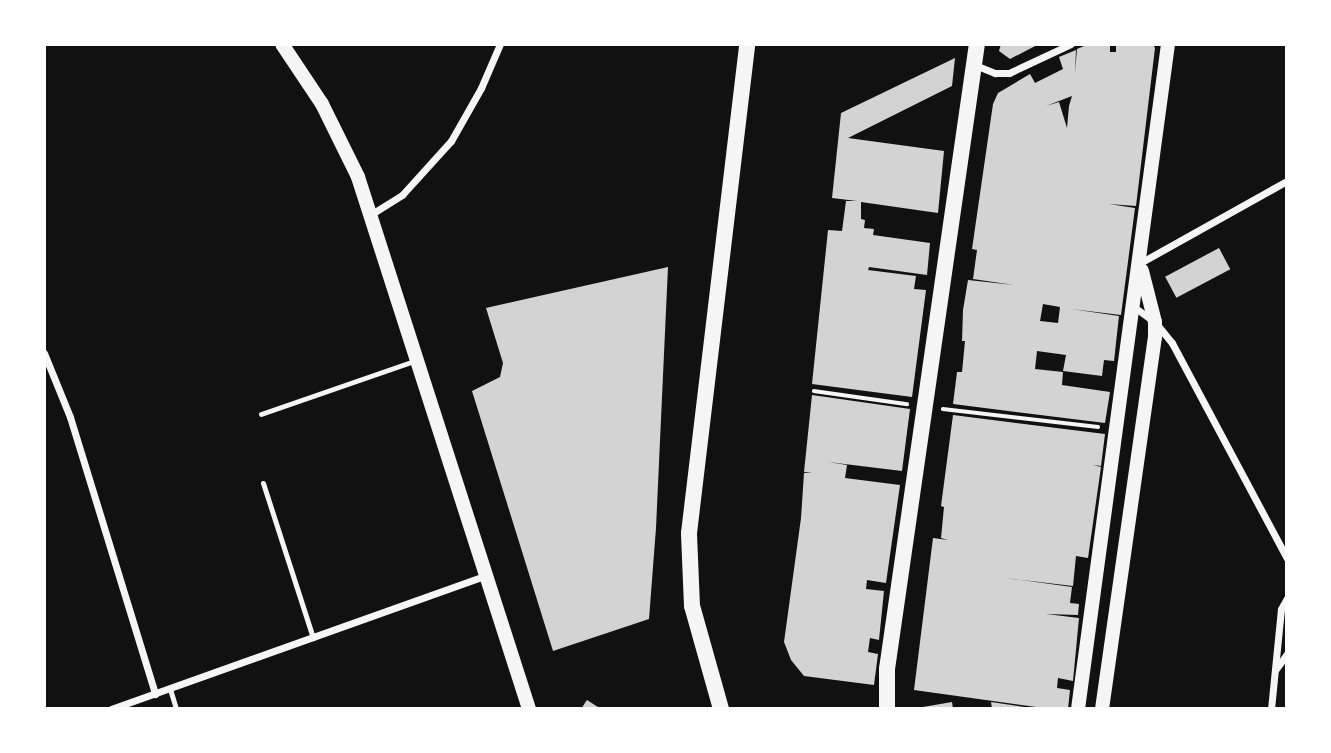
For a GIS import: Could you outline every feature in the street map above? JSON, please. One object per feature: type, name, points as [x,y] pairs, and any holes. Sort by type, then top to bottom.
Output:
[{"type":"main road","points":[[282,44],[302,70],[341,137],[370,215],[529,709]]},
{"type":"main road","points":[[721,709],[692,606],[689,533],[747,44]]},
{"type":"main road","points":[[887,709],[887,669],[977,44]]},
{"type":"main road","points":[[1078,709],[1168,44]]},
{"type":"main road","points":[[1102,709],[1155,321],[1140,263]]},
{"type":"street","points":[[370,215],[402,195],[451,141],[481,88],[500,44]]},
{"type":"street","points":[[974,64],[995,73],[1009,73],[1071,44]]},
{"type":"street","points":[[1140,263],[1287,181]]},
{"type":"street","points":[[1134,307],[1155,321],[1172,343],[1287,558]]},
{"type":"street","points":[[44,353],[70,417],[155,694]]},
{"type":"street","points":[[111,709],[485,576]]},
{"type":"street","points":[[1271,709],[1281,608],[1287,598]]},
{"type":"street","points":[[1276,669],[1287,654]]},
{"type":"lane","points":[[261,414],[417,360]]},
{"type":"lane","points":[[263,483],[313,638]]},
{"type":"lane","points":[[170,689],[176,709]]},
{"type":"path","points":[[814,391],[925,407],[1118,429]]},
{"type":"building","points":[[1001,44],[1039,44],[1010,59],[999,51]]},
{"type":"building","points":[[1089,44],[1110,44],[1110,52],[1116,52],[1116,44],[1153,44],[1155,48],[1136,206],[1109,204],[1135,208],[1121,315],[1071,309],[1119,316],[1114,361],[1104,360],[1102,376],[1063,371],[1066,355],[1037,351],[1035,369],[1063,372],[1062,385],[1110,392],[1105,423],[953,404],[957,372],[962,372],[965,341],[962,341],[963,310],[968,280],[1014,285],[973,279],[977,250],[972,249],[993,104],[998,93],[1030,74],[1035,83],[1063,69],[1059,57],[1076,50],[1075,73],[1077,49]],"holes":[[[1072,96],[1069,106],[1067,128],[1059,102],[1046,106]],[[1043,304],[1060,307],[1058,323],[1040,321]]]},
{"type":"building","points":[[955,58],[952,86],[848,138],[944,151],[938,213],[861,202],[864,228],[874,229],[873,235],[930,243],[927,275],[869,267],[868,270],[916,276],[914,289],[926,290],[912,397],[812,384],[828,230],[842,231],[846,201],[857,201],[832,198],[841,113]]},
{"type":"building","points":[[1219,248],[1230,269],[1176,298],[1165,277]]},
{"type":"building","points":[[668,267],[649,619],[553,651],[472,391],[500,377],[503,363],[486,308]]},
{"type":"building","points":[[812,395],[910,409],[902,471],[828,462],[847,465],[845,478],[900,485],[886,583],[867,580],[866,589],[884,591],[879,640],[870,638],[868,652],[878,654],[874,685],[804,676],[791,660],[784,642],[801,518],[804,473],[812,473],[804,472]]},
{"type":"building","points":[[953,415],[1105,434],[1101,466],[1093,465],[1101,467],[1088,558],[1076,556],[1073,586],[1006,578],[1072,587],[1070,603],[1079,604],[1078,615],[1046,614],[1079,618],[1073,681],[1058,678],[1057,688],[1070,690],[1068,709],[914,690],[933,538],[948,540],[941,538],[944,507],[941,506]]},
{"type":"building","points":[[587,700],[601,709],[581,709]]},
{"type":"building","points":[[952,702],[953,709],[917,709],[917,708]]},
{"type":"building","points":[[991,702],[1031,708],[1031,709],[992,709]]}]
